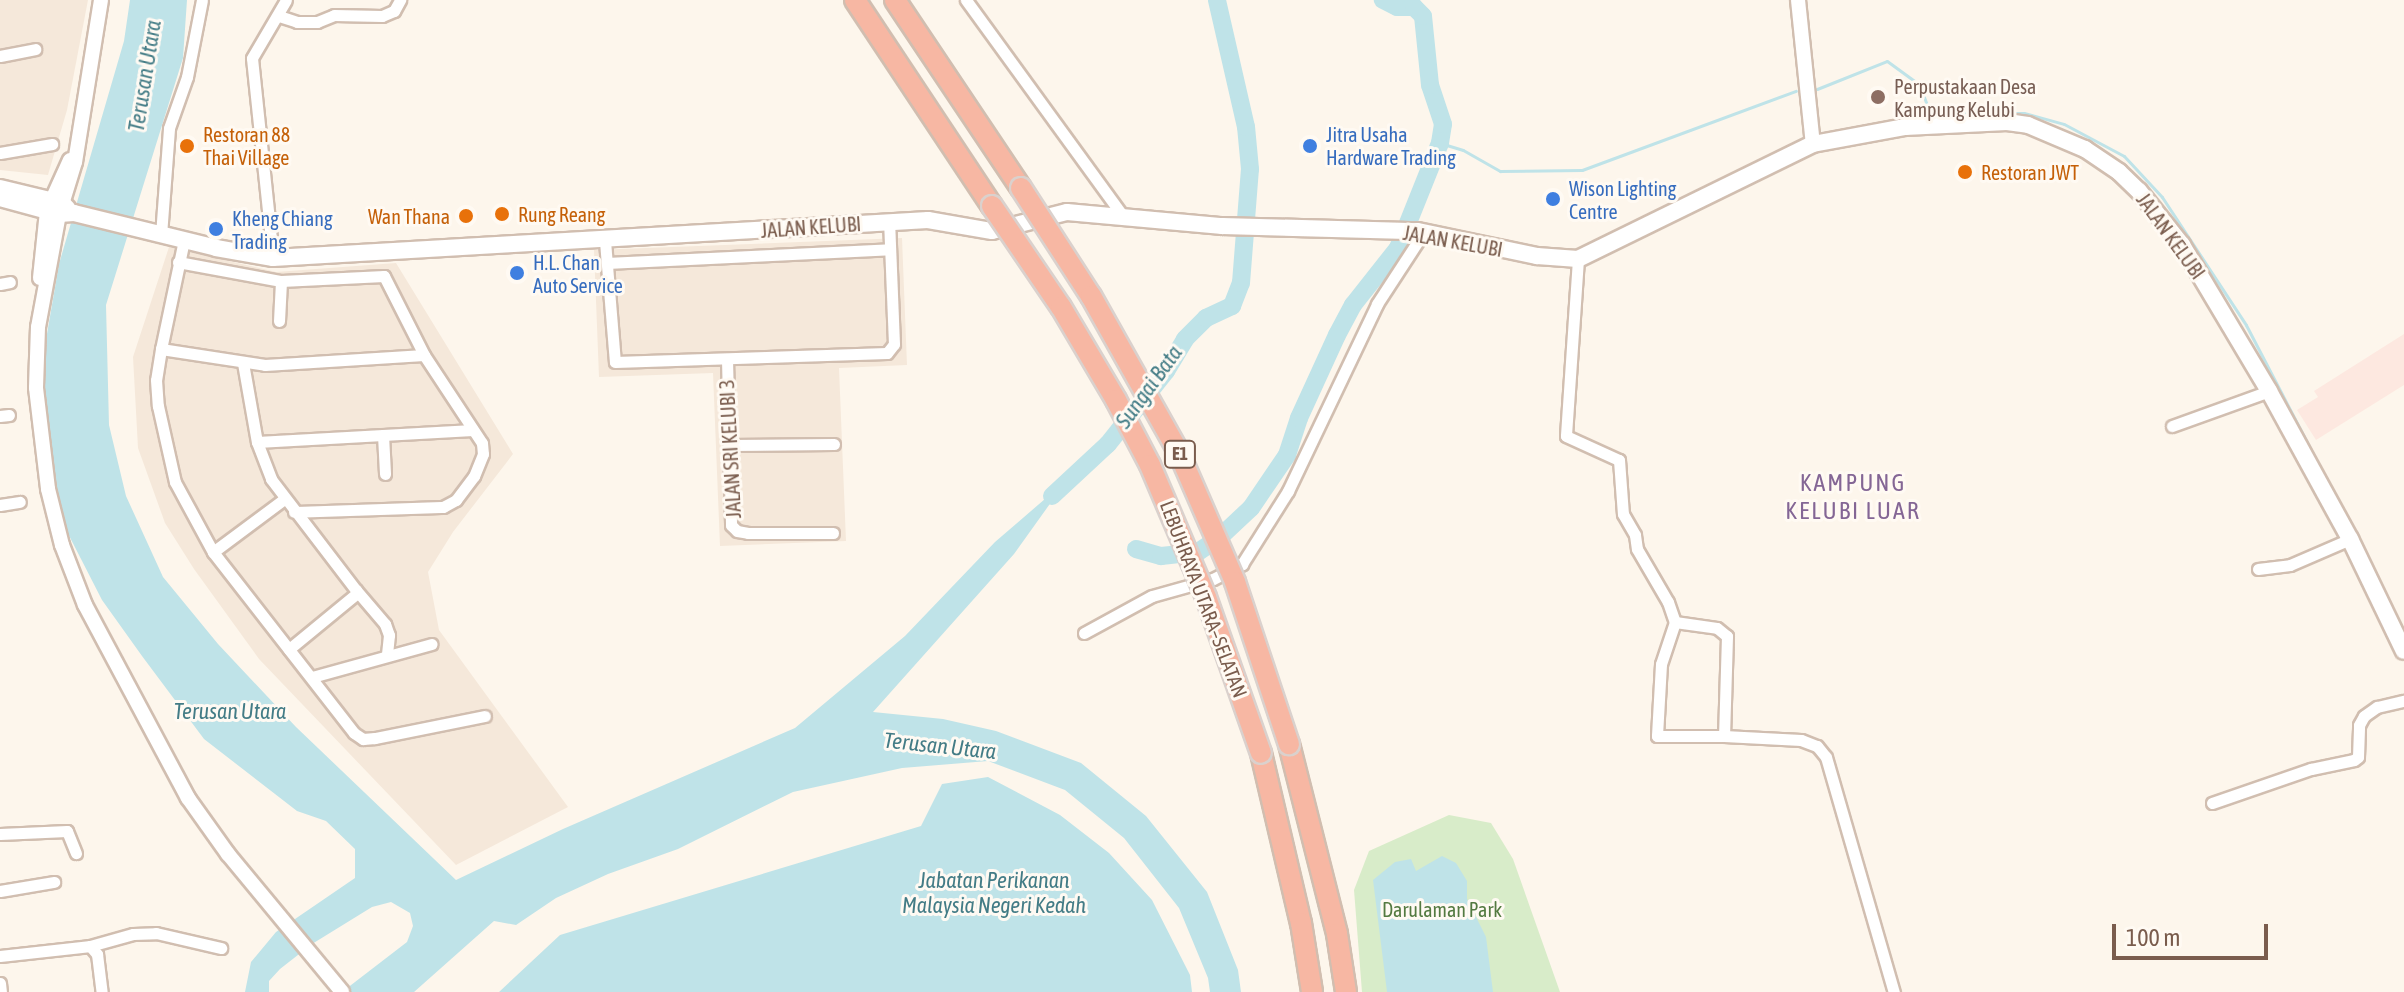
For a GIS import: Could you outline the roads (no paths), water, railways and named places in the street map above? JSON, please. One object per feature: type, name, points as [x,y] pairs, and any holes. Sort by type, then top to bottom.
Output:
[{"type":"highway","name":"LEBUHRAYA UTARA–SELATAN","points":[[855,0],[1077,334],[1150,465],[1206,597],[1261,753],[1301,923],[1312,992]]},
{"type":"highway","name":"LEBUHRAYA UTARA–SELATAN","points":[[895,0],[1099,309],[1179,453],[1235,582],[1289,744],[1334,919],[1346,992]]},
{"type":"main road","name":"JALAN KELUBI","points":[[61,209],[184,240],[273,258],[300,259],[889,222],[937,221],[986,232],[1053,213],[1222,226],[1421,231],[1537,256],[1578,259],[1813,144],[1883,129],[2007,122],[2053,133],[2085,149],[2139,191],[2161,217],[2220,305],[2269,391],[2350,539],[2404,651]]},
{"type":"main road","points":[[0,188],[61,209]]},
{"type":"main road","points":[[0,198],[61,209]]},
{"type":"street","points":[[101,0],[76,147],[42,298],[36,367],[38,424],[48,489],[74,579],[147,725],[188,798],[228,854],[337,986]]},
{"type":"street","points":[[154,233],[171,121],[187,77],[202,0]]},
{"type":"street","points":[[273,258],[252,58],[286,0]]},
{"type":"street","points":[[279,16],[297,22],[317,22],[334,15],[382,16],[394,11],[400,0]]},
{"type":"street","points":[[966,0],[1123,216]]},
{"type":"street","points":[[1798,0],[1813,144]]},
{"type":"street","points":[[0,56],[35,49]]},
{"type":"street","points":[[0,153],[52,144]]},
{"type":"street","points":[[727,359],[887,353],[893,349],[889,222]]},
{"type":"street","points":[[1084,633],[1146,599],[1202,583],[1242,564],[1288,491],[1377,304],[1421,231]]},
{"type":"street","points":[[184,240],[156,380],[168,463],[189,515],[213,552],[354,733],[363,739],[485,716]]},
{"type":"street","name":"JALAN SRI KELUBI 3","points":[[605,241],[615,362],[727,359],[731,525],[737,531],[833,533]]},
{"type":"street","points":[[607,263],[890,249]]},
{"type":"street","points":[[300,259],[301,280]]},
{"type":"street","points":[[1578,259],[1565,433],[1573,441],[1619,460],[1623,514],[1675,622],[1661,664],[1657,736],[1801,740],[1822,751],[1849,828],[1894,992]]},
{"type":"street","points":[[178,262],[281,281],[384,276],[424,355],[482,443],[483,454],[474,476],[451,504],[431,508],[294,512]]},
{"type":"street","points":[[279,321],[281,281]]},
{"type":"street","points":[[161,349],[243,363],[288,366],[424,355]]},
{"type":"street","points":[[243,363],[262,462],[284,499],[385,624],[389,635],[387,655]]},
{"type":"street","points":[[2172,426],[2269,391]]},
{"type":"street","points":[[257,442],[473,430]]},
{"type":"street","points":[[383,435],[385,474]]},
{"type":"street","points":[[729,445],[834,444]]},
{"type":"street","points":[[213,552],[284,499]]},
{"type":"street","points":[[0,505],[20,502]]},
{"type":"street","points":[[2258,569],[2290,565],[2350,539]]},
{"type":"street","points":[[289,649],[356,594],[356,590]]},
{"type":"street","points":[[1675,622],[1717,628],[1727,636],[1724,736]]},
{"type":"street","points":[[312,677],[432,644]]},
{"type":"street","points":[[2212,803],[2311,769],[2354,760],[2358,757],[2359,725],[2364,716],[2377,707],[2404,701]]},
{"type":"street","points":[[0,834],[67,831],[76,853]]},
{"type":"street","points":[[0,891],[54,882]]},
{"type":"street","points":[[0,956],[90,946],[133,934],[156,933],[221,948]]},
{"type":"street","points":[[90,946],[97,954],[102,992]]},
{"type":"street","points":[[0,983],[1,992]]},
{"type":"water","name":"Terusan Utara","points":[[130,0],[187,0],[183,58],[106,305],[109,425],[126,496],[163,577],[218,644],[296,727],[456,880],[563,829],[795,728],[905,636],[995,542],[1067,480],[1014,554],[873,712],[943,719],[996,731],[1081,763],[1146,816],[1207,892],[1238,970],[1241,992],[1210,992],[1208,978],[1179,908],[1124,838],[1065,790],[988,761],[902,768],[793,792],[678,849],[608,874],[556,898],[516,925],[494,921],[414,992],[342,992],[407,942],[413,926],[410,913],[391,902],[372,907],[312,944],[269,981],[269,992],[245,992],[251,962],[276,932],[355,878],[355,849],[326,821],[297,811],[204,739],[142,656],[102,600],[59,516],[44,432],[42,363],[59,264],[124,41]]},
{"type":"water","name":"Jabatan Perikanan Malaysia Negeri Kedah","points":[[988,777],[1060,815],[1109,853],[1152,900],[1190,975],[1192,992],[499,992],[560,935],[921,826],[942,784]]},
{"type":"water","points":[[1442,856],[1456,863],[1467,881],[1467,899],[1486,937],[1493,992],[1387,992],[1373,880],[1395,862],[1411,859],[1416,871]]},
{"type":"waterway","name":"Sungai Bata","points":[[1052,496],[1108,444],[1166,371],[1185,339],[1206,318],[1232,306],[1241,283],[1250,169],[1246,127],[1217,0]]},
{"type":"waterway","points":[[1136,549],[1161,556],[1198,552],[1220,537],[1251,508],[1287,455],[1299,418],[1353,305],[1398,248],[1440,143],[1443,124],[1430,85],[1423,16],[1414,7],[1397,7],[1383,0]]},
{"type":"waterway","points":[[1817,89],[1887,61],[1919,84],[1930,113],[2024,113],[2064,124],[2124,156],[2162,197],[2246,325],[2335,496]]},
{"type":"waterway","points":[[1440,143],[1463,150],[1500,171],[1582,170],[1796,91]]},
{"type":"place","name":"Perpustakaan Desa Kampung Kelubi","points":[[1878,97]]},
{"type":"place","name":"Restoran 88 Thai Village","points":[[187,146]]},
{"type":"place","name":"Jitra Usaha Hardware Trading","points":[[1310,146]]},
{"type":"place","name":"Restoran JWT","points":[[1965,172]]},
{"type":"place","name":"Wison Lighting Centre","points":[[1553,199]]},
{"type":"place","name":"Rung Reang","points":[[502,214]]},
{"type":"place","name":"Wan Thana","points":[[466,216]]},
{"type":"place","name":"Kheng Chiang Trading","points":[[216,229]]},
{"type":"place","name":"H.L. Chan Auto Service","points":[[517,273]]},
{"type":"district","name":"KAMPUNG KELUBI LUAR","points":[[1853,497]]},
{"type":"park label","name":"Darulaman Park","points":[[1442,909]]}]
